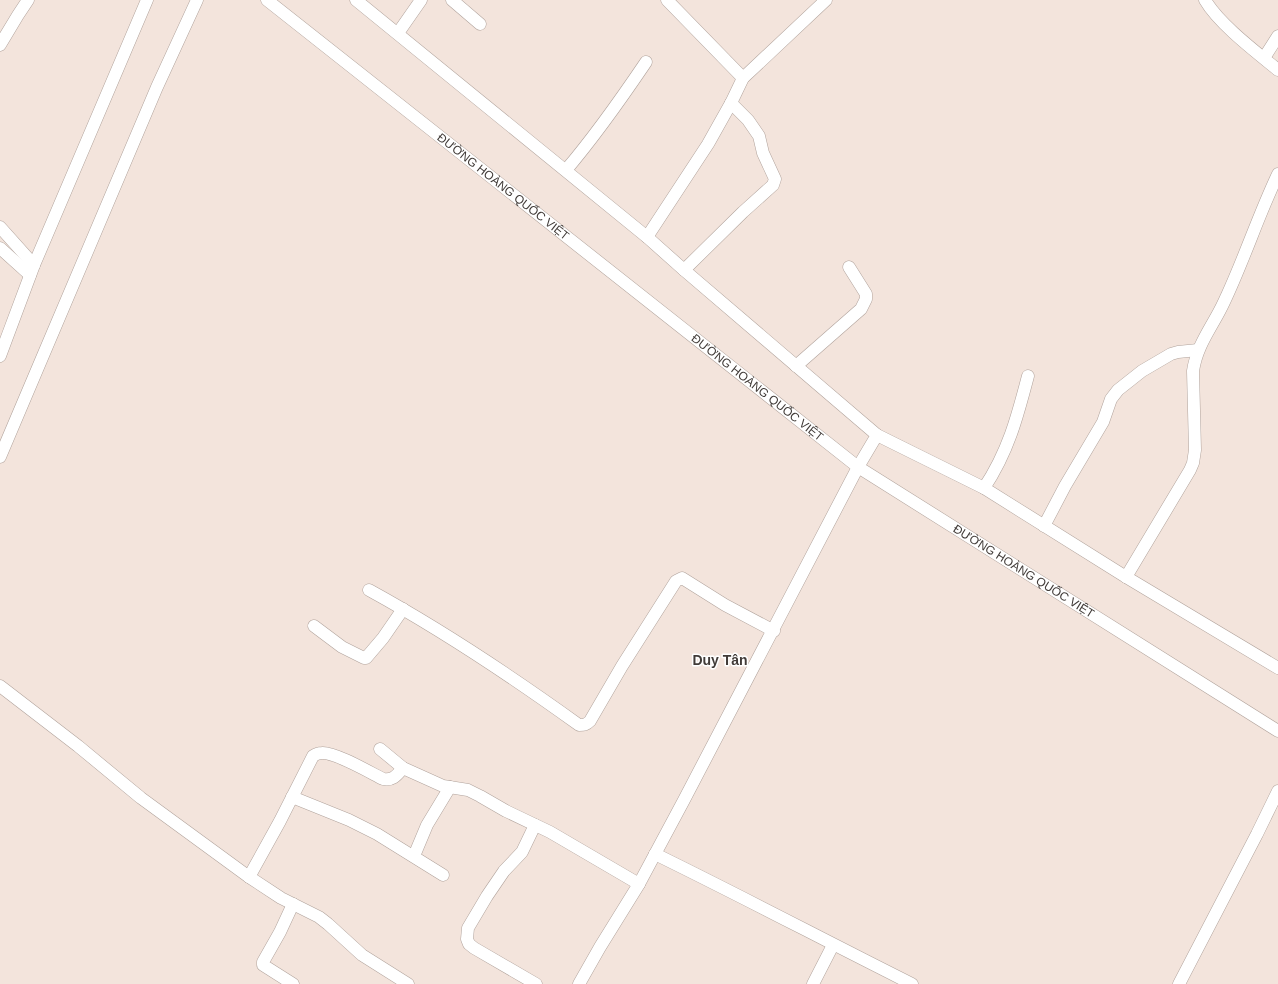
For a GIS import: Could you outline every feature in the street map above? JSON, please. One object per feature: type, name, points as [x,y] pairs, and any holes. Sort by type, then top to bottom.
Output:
[{"type":"street","points":[[0,45],[28,0]]},
{"type":"street","points":[[0,356],[32,270],[148,0]]},
{"type":"street","points":[[0,457],[157,87],[197,0]]},
{"type":"street","name":"ĐƯỜNG HOÀNG QUỐC VIỆT","points":[[267,0],[861,463],[1278,731]]},
{"type":"street","points":[[356,0],[647,237],[796,366],[875,439],[984,488],[1126,577],[1278,668]]},
{"type":"street","points":[[398,34],[421,0]]},
{"type":"street","points":[[452,0],[480,24]]},
{"type":"street","points":[[667,0],[743,78]]},
{"type":"street","points":[[647,237],[708,144],[743,78],[826,0]]},
{"type":"street","points":[[1205,0],[1215,14],[1230,29],[1278,70]]},
{"type":"street","points":[[1264,58],[1278,36]]},
{"type":"street","points":[[566,170],[600,128],[646,62]]},
{"type":"street","points":[[684,270],[773,185],[775,180],[763,153],[759,136],[748,120],[731,103]]},
{"type":"street","points":[[1126,577],[1193,463],[1195,450],[1194,361],[1198,350],[1224,303],[1267,197],[1278,174]]},
{"type":"street","points":[[0,227],[32,270]]},
{"type":"street","points":[[0,248],[32,270]]},
{"type":"street","points":[[796,366],[861,309],[864,304],[866,294],[849,267]]},
{"type":"street","points":[[1044,526],[1064,486],[1103,422],[1111,399],[1118,390],[1142,371],[1171,354],[1198,350]]},
{"type":"street","points":[[984,488],[996,471],[1008,444],[1015,425],[1028,376]]},
{"type":"street","points":[[579,984],[639,884],[875,439]]},
{"type":"street","points":[[369,590],[473,651],[579,725],[587,724],[590,721],[622,666],[676,580],[679,578],[682,578],[725,605],[774,631]]},
{"type":"street","points":[[314,626],[342,647],[366,658],[383,638],[403,609]]},
{"type":"street","points":[[0,686],[141,798],[249,877],[281,898],[319,917],[362,955],[408,984]]},
{"type":"street","points":[[380,749],[403,768],[443,786],[468,790],[506,812],[550,832],[639,884]]},
{"type":"street","points":[[249,877],[313,756],[322,753],[330,754],[388,780],[394,778],[403,768]]},
{"type":"street","points":[[414,856],[427,825],[450,787]]},
{"type":"street","points":[[1179,984],[1278,791]]},
{"type":"street","points":[[292,798],[348,820],[377,834],[443,875]]},
{"type":"street","points":[[535,825],[522,852],[504,871],[468,928],[467,939],[469,944],[474,948],[536,984]]},
{"type":"street","points":[[655,854],[912,984]]},
{"type":"street","points":[[293,904],[280,932],[263,962],[263,965],[293,984]]},
{"type":"street","points":[[813,984],[833,945]]},
{"type":"district","name":"Duy Tân","points":[[720,660]]}]
